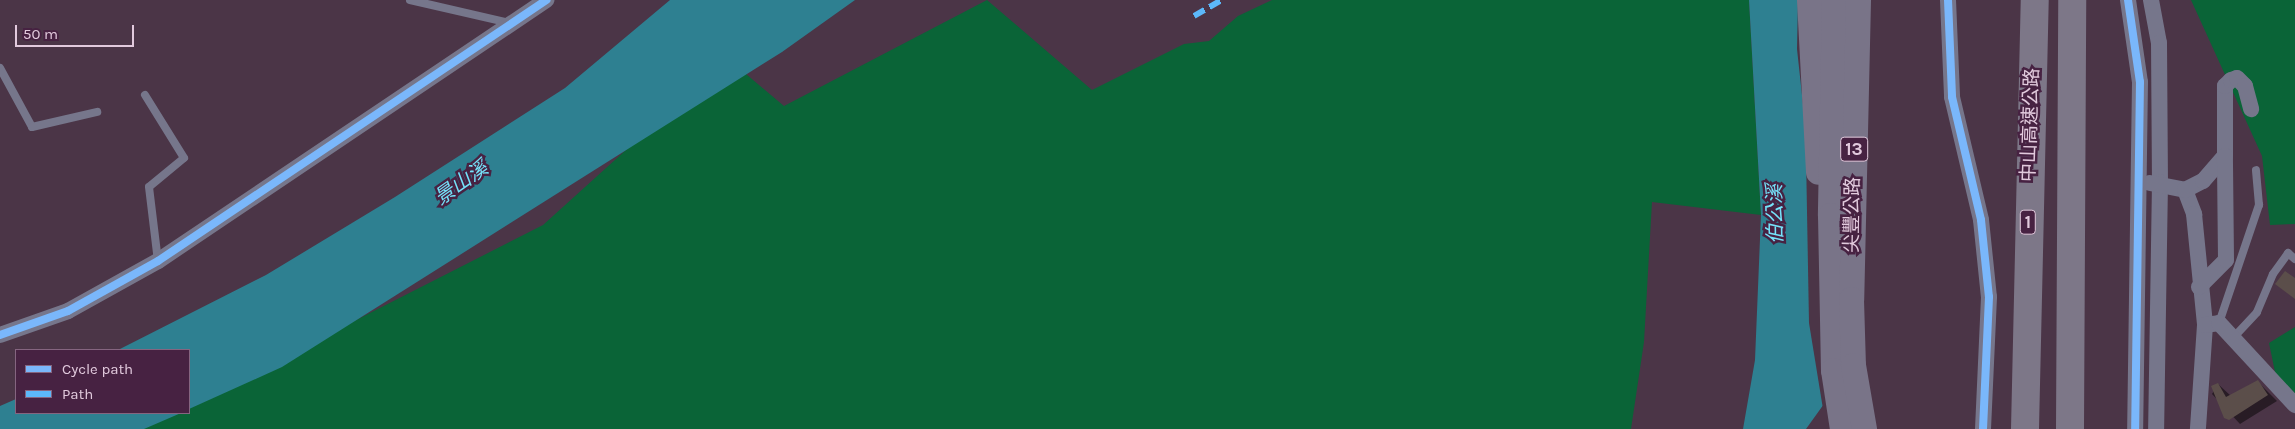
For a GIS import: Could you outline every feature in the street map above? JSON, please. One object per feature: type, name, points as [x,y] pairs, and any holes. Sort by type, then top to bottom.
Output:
[{"type":"highway","name":"中山高速公路","points":[[2024,429],[2035,8]]},
{"type":"highway","name":"中山高速公路","points":[[2070,429],[2072,8]]},
{"type":"main road","points":[[1809,0],[1817,168],[1830,215]]},
{"type":"main road","name":"尖豐公路","points":[[1834,0],[1830,215],[1833,370],[1842,429]]},
{"type":"main road","name":"尖豐公路","points":[[1858,0],[1850,299],[1853,365],[1864,429]]},
{"type":"street","points":[[0,335],[68,311],[158,261],[548,0]]},
{"type":"street","points":[[1948,0],[1952,97],[1981,220],[1989,297],[1983,429]]},
{"type":"street","points":[[2128,0],[2140,82],[2135,429]]},
{"type":"street","points":[[2150,0],[2158,43],[2160,182],[2156,429]]},
{"type":"street","points":[[2199,287],[2226,260],[2225,86],[2231,80],[2237,78],[2245,86],[2251,110]]},
{"type":"street","points":[[2138,183],[2160,182],[2184,190],[2203,181],[2224,156]]},
{"type":"street","points":[[2184,190],[2194,214],[2199,287],[2212,324],[2198,429]]},
{"type":"street","points":[[2212,324],[2233,338],[2295,404]]},
{"type":"lane","points":[[410,0],[512,23]]},
{"type":"lane","points":[[0,68],[32,127],[97,112]]},
{"type":"lane","points":[[145,96],[184,158],[149,187],[158,261]]},
{"type":"lane","points":[[2212,324],[2259,205],[2256,170]]},
{"type":"lane","points":[[2233,338],[2257,312],[2273,274],[2288,253],[2295,259]]},
{"type":"green space","points":[[987,0],[1092,90],[1184,44],[1209,41],[1238,16],[1272,0],[1749,0],[1761,215],[1652,202],[1644,342],[1631,429],[140,429],[170,414],[190,414],[190,404],[543,225],[720,65],[746,74],[784,106]]},
{"type":"green space","points":[[2191,0],[2295,0],[2295,224],[2270,225],[2262,156]]},
{"type":"green space","points":[[2295,327],[2295,395],[2276,377],[2269,343]]},
{"type":"water","name":"景山溪","points":[[670,0],[855,0],[782,52],[282,367],[190,409],[190,349],[120,349],[266,275],[395,197],[565,88]]},
{"type":"water","name":"伯公溪","points":[[1749,0],[1798,0],[1797,49],[1834,390],[1806,429],[1743,429],[1755,360],[1761,215]]},
{"type":"water","points":[[15,399],[15,414],[179,414],[144,429],[0,429],[0,406]]},
{"type":"pier","points":[[1805,100],[1821,151],[1837,391],[1823,409],[1809,323]]},
{"type":"building","points":[[2285,271],[2295,278],[2295,299],[2275,284]]},
{"type":"building","points":[[2258,380],[2268,395],[2229,420],[2224,418],[2211,386],[2218,383],[2226,397]]},
{"type":"marked path","points":[[1194,16],[1222,0]]},
{"type":"cycle path","points":[[0,335],[68,311],[158,261],[547,0]]},
{"type":"cycle path","points":[[1948,0],[1952,97],[1981,220],[1989,297],[1983,429]]},
{"type":"cycle path","points":[[2128,0],[2140,82],[2135,429]]}]
